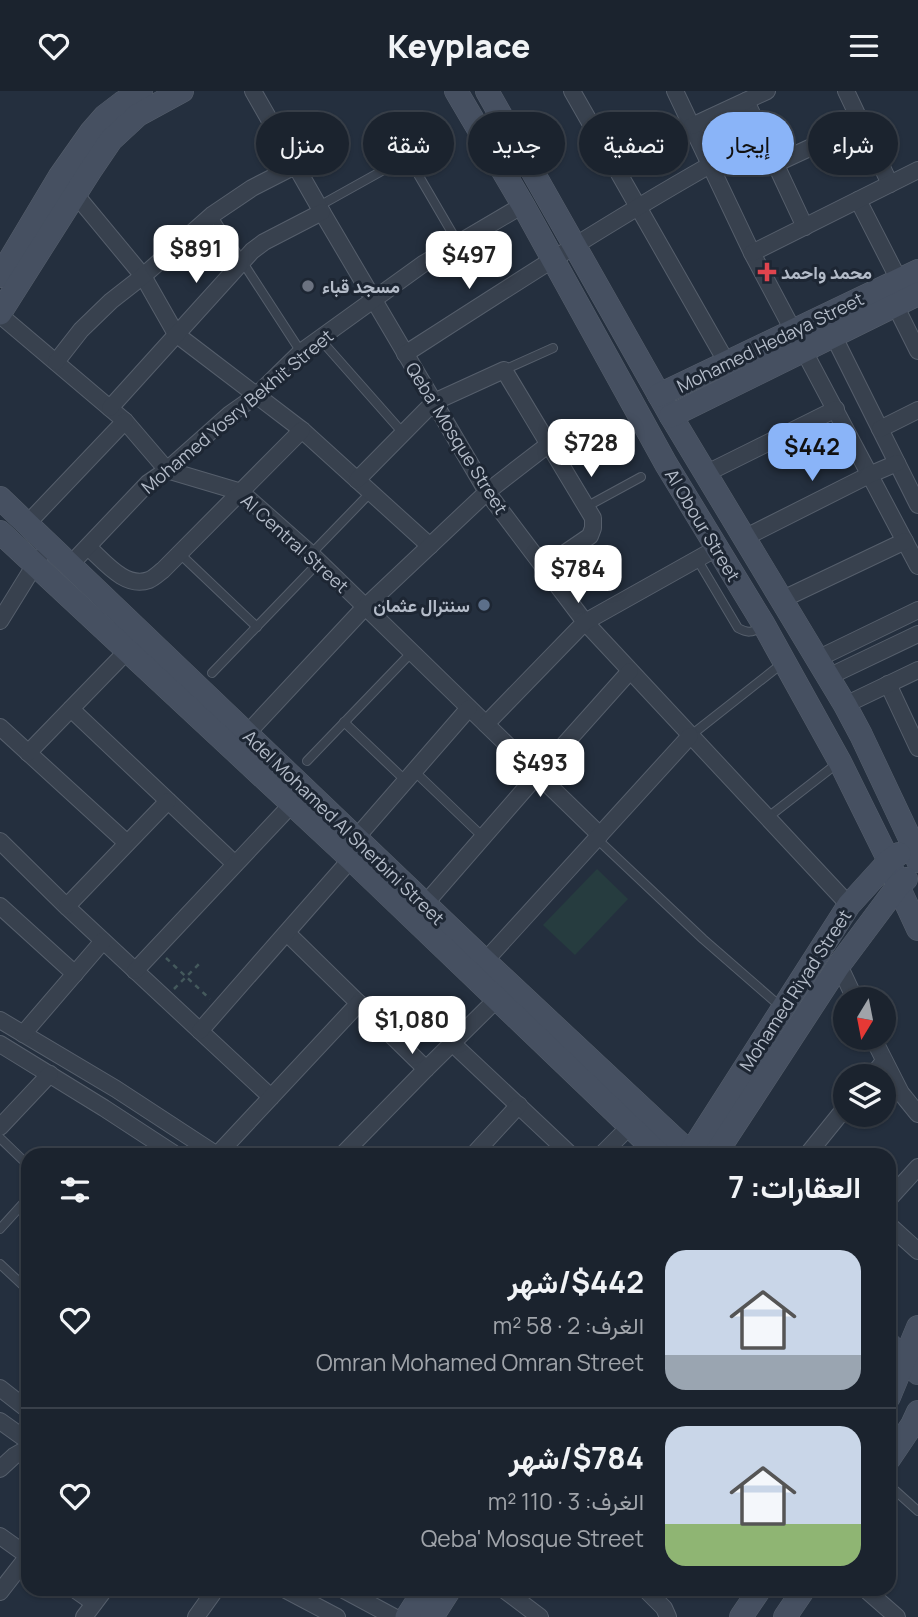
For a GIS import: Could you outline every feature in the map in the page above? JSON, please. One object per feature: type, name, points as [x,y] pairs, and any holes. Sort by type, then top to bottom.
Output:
[{"type":"street","points":[[0,276],[74,169],[91,132],[105,116],[141,91]]},
{"type":"street","points":[[74,169],[111,141],[138,115],[182,91]]},
{"type":"street","name":"Qeba' Mosque Street","points":[[253,91],[265,112]]},
{"type":"street","name":"Al Obour Street","points":[[456,91],[523,205],[666,464],[764,625],[841,762],[918,929]]},
{"type":"street","name":"Al Obour Street","points":[[487,91],[671,416],[845,705],[916,848]]},
{"type":"street","points":[[572,91],[727,363]]},
{"type":"street","points":[[675,91],[702,147]]},
{"type":"street","points":[[692,125],[767,91]]},
{"type":"street","points":[[846,91],[856,112]]},
{"type":"street","points":[[746,101],[751,112]]},
{"type":"street","points":[[74,169],[76,195],[144,276],[176,334],[302,430],[430,546]]},
{"type":"street","points":[[405,354],[575,244],[702,170]]},
{"type":"street","points":[[752,253],[918,170]]},
{"type":"street","points":[[55,362],[111,301],[144,276],[212,215],[252,188],[277,175]]},
{"type":"street","name":"Qeba' Mosque Street","points":[[300,175],[487,492],[543,568],[585,622],[849,905]]},
{"type":"street","points":[[715,175],[752,253],[918,566]]},
{"type":"street","points":[[780,175],[805,226]]},
{"type":"street","points":[[886,175],[890,184]]},
{"type":"street","points":[[76,195],[0,314],[125,421],[167,470]]},
{"type":"street","points":[[858,200],[908,276]]},
{"type":"street","name":"Mohamed Yosry Bekhit Street","points":[[70,565],[148,483],[167,470],[230,414],[257,395],[302,352],[423,264],[523,205]]},
{"type":"street","points":[[110,408],[253,251],[320,209]]},
{"type":"street","name":"Mohamed Hedaya Street","points":[[671,416],[798,341],[829,326],[908,276]]},
{"type":"street","name":"Mohamed Hedaya Street","points":[[829,326],[895,305],[918,294]]},
{"type":"street","points":[[895,305],[918,351]]},
{"type":"street","points":[[829,326],[918,505]]},
{"type":"street","name":"Mohamed Hedaya Street","points":[[659,395],[727,363],[798,341]]},
{"type":"street","points":[[358,480],[434,402],[504,370],[593,518],[590,536],[543,568]]},
{"type":"street","points":[[705,474],[836,409]]},
{"type":"street","points":[[880,429],[918,411]]},
{"type":"street","points":[[27,524],[125,421]]},
{"type":"street","points":[[88,547],[120,576],[135,582],[150,579],[302,430]]},
{"type":"street","points":[[240,741],[365,607],[487,492],[549,444]]},
{"type":"street","points":[[744,538],[897,463]]},
{"type":"street","name":"Al Central Street","points":[[167,470],[241,492],[315,558],[538,774],[598,837]]},
{"type":"street","name":"Adel Mohamed Al Sherbini Street","points":[[0,498],[70,565],[240,741],[504,992],[682,1148]]},
{"type":"street","name":"Adel Mohamed Al Sherbini Street","points":[[0,532],[127,651],[240,741],[292,804],[425,904],[485,961],[504,992],[653,1148]]},
{"type":"street","points":[[781,600],[905,541]]},
{"type":"street","points":[[0,621],[48,544]]},
{"type":"street","points":[[486,724],[585,622],[717,548]]},
{"type":"street","points":[[822,668],[918,610]]},
{"type":"street","points":[[822,668],[918,633]]},
{"type":"street","points":[[29,753],[127,651]]},
{"type":"street","points":[[845,705],[918,670]]},
{"type":"street","points":[[425,904],[630,671]]},
{"type":"street","points":[[888,684],[911,717],[918,747]]},
{"type":"street","points":[[200,1031],[287,933],[410,776],[470,708]]},
{"type":"street","points":[[71,709],[235,864]]},
{"type":"street","points":[[0,727],[127,843]]},
{"type":"street","points":[[841,762],[847,765],[854,763],[861,735]]},
{"type":"street","points":[[485,961],[690,736]]},
{"type":"street","points":[[67,906],[168,801]]},
{"type":"street","points":[[135,971],[292,804]]},
{"type":"street","points":[[0,842],[271,1097]]},
{"type":"street","name":"Mohamed Riyad Street","points":[[693,1148],[849,905],[889,862],[916,848]]},
{"type":"street","name":"Mohamed Riyad Street","points":[[720,1148],[839,965],[898,886],[918,869]]},
{"type":"street","points":[[0,906],[75,974]]},
{"type":"street","points":[[287,933],[426,1069]]},
{"type":"street","points":[[6,1039],[75,974],[103,941]]},
{"type":"street","points":[[839,965],[849,987]]},
{"type":"street","points":[[353,1148],[426,1069],[504,992]]},
{"type":"street","points":[[224,1148],[359,1003]]},
{"type":"street","points":[[6,1039],[50,1074],[165,1148]]},
{"type":"street","points":[[6,1039],[116,1089],[206,1148]]},
{"type":"street","points":[[452,1043],[565,1148]]},
{"type":"street","points":[[879,1050],[901,1093],[918,1113]]},
{"type":"street","points":[[0,1127],[50,1074]]},
{"type":"street","points":[[479,1148],[519,1105]]},
{"type":"street","points":[[814,1148],[833,1123]]},
{"type":"street","points":[[608,1148],[629,1126]]},
{"type":"street","points":[[896,1191],[918,1167]]},
{"type":"street","points":[[896,1231],[918,1251]]},
{"type":"street","points":[[918,1327],[898,1371],[918,1400]]},
{"type":"street","points":[[0,1388],[21,1404]]},
{"type":"street","points":[[896,1449],[918,1412]]},
{"type":"street","points":[[0,1421],[21,1436]]},
{"type":"street","points":[[0,1469],[21,1452]]},
{"type":"street","points":[[0,1536],[21,1551]]},
{"type":"street","points":[[0,1592],[21,1565]]},
{"type":"street","points":[[83,1596],[94,1604]]},
{"type":"street","points":[[83,1617],[100,1596]]},
{"type":"street","points":[[196,1617],[211,1596]]},
{"type":"street","points":[[297,1596],[337,1617]]},
{"type":"street","points":[[355,1596],[394,1617]]},
{"type":"street","points":[[407,1617],[420,1596]]},
{"type":"street","points":[[432,1617],[446,1596]]},
{"type":"street","points":[[512,1596],[540,1617]]},
{"type":"street","points":[[655,1596],[668,1617]]},
{"type":"street","points":[[741,1617],[755,1596]]},
{"type":"street","points":[[785,1617],[799,1596]]},
{"type":"street","points":[[873,1596],[897,1617]]},
{"type":"lane","points":[[320,209],[389,167],[403,166],[416,171],[458,243]]},
{"type":"lane","points":[[212,215],[302,352]]},
{"type":"lane","points":[[320,339],[403,433]]},
{"type":"lane","points":[[504,370],[553,348]]},
{"type":"lane","points":[[586,507],[641,477]]},
{"type":"lane","points":[[212,673],[257,627],[371,492]]},
{"type":"lane","points":[[179,553],[257,627]]},
{"type":"lane","points":[[697,559],[738,628],[746,632],[764,625]]},
{"type":"lane","points":[[307,761],[412,652]]},
{"type":"lane","points":[[690,736],[785,661]]},
{"type":"lane","points":[[344,722],[483,837]]},
{"type":"lane","points":[[767,818],[841,762]]},
{"type":"lane","points":[[598,837],[703,939],[783,1009]]},
{"type":"lane","points":[[0,1138],[21,1158]]},
{"type":"lane","points":[[0,1229],[21,1206]]},
{"type":"lane","points":[[0,1264],[21,1284]]},
{"type":"lane","points":[[896,1491],[918,1511]]},
{"type":"path","points":[[156,949],[220,1008]]},
{"type":"path","points":[[164,998],[199,964]]},
{"type":"green space","points":[[597,869],[628,899],[575,955],[543,925]]},
{"type":"place","name":"محمد واحمد","points":[[767,272]]},
{"type":"place","name":"مسجد قباء","points":[[308,286]]},
{"type":"place","name":"سنترال عثمان","points":[[484,605]]}]
